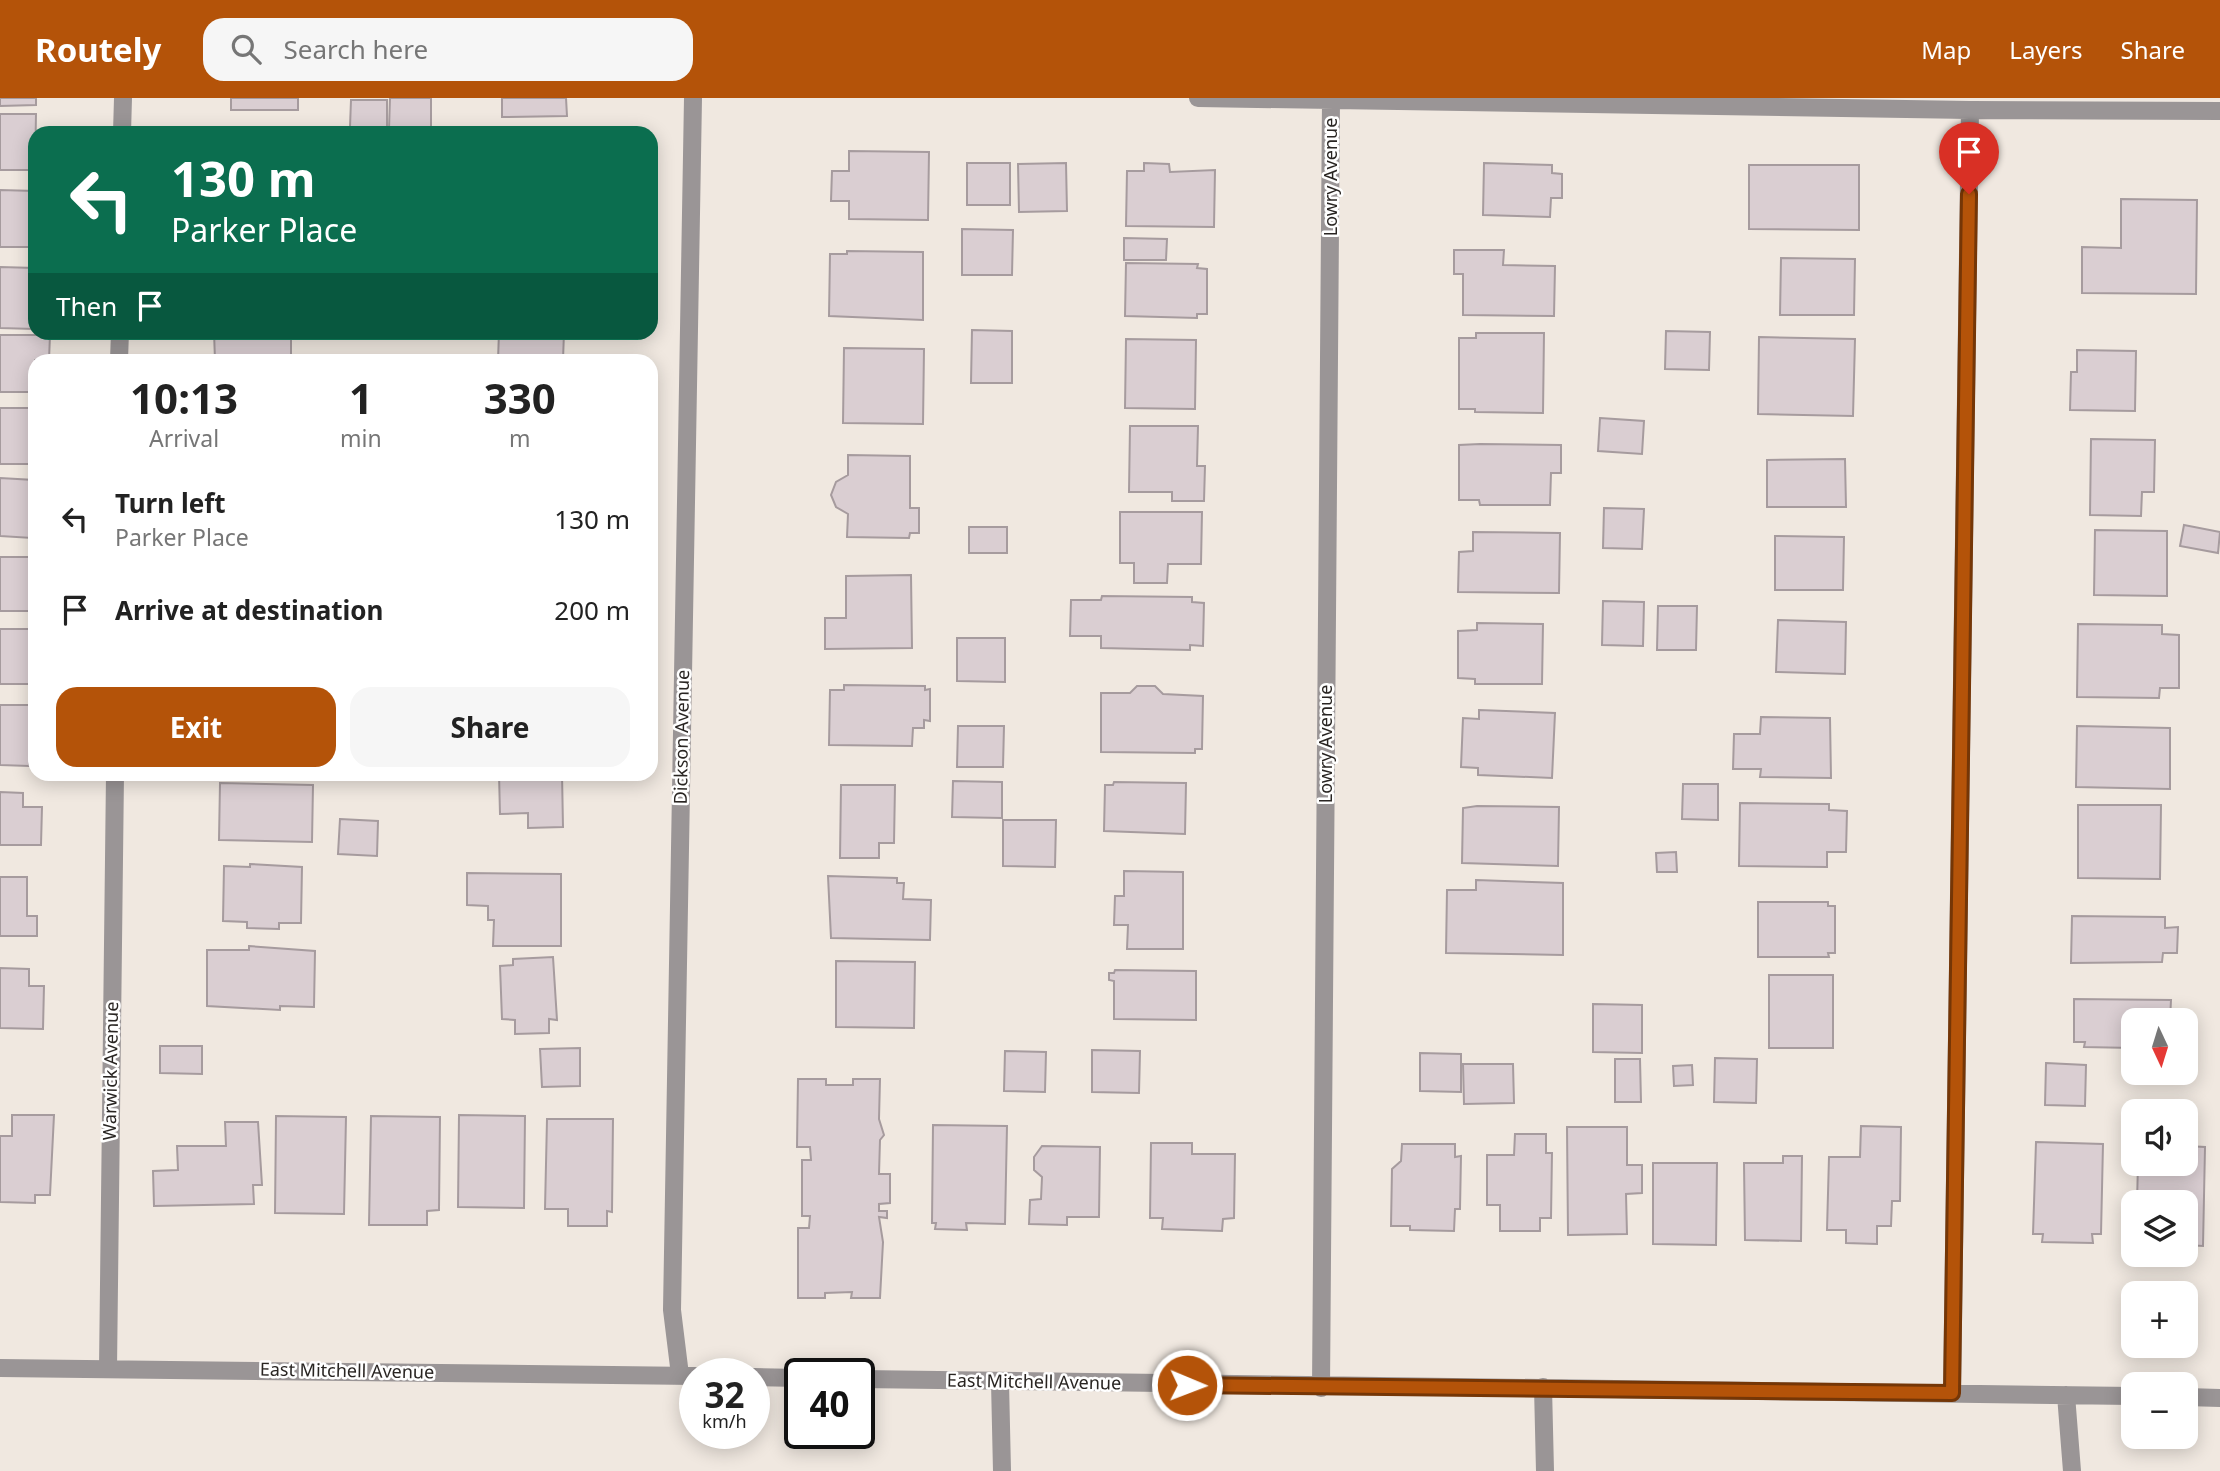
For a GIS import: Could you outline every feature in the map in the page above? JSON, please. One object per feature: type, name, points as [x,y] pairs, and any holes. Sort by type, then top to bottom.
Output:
[{"type":"street","points":[[122,98],[122,126]]},
{"type":"street","name":"Dickson Avenue","points":[[683,1358],[672,1310],[693,98]]},
{"type":"street","points":[[1198,98],[1970,110],[2220,111]]},
{"type":"street","name":"Lowry Avenue","points":[[1321,1388],[1331,100]]},
{"type":"street","points":[[1952,1393],[1970,110]]},
{"type":"street","name":"Warwick Avenue","points":[[107,1369],[115,781]]},
{"type":"street","name":"East Mitchell Avenue","points":[[0,1368],[679,1376]]},
{"type":"street","name":"East Mitchell Avenue","points":[[875,1379],[1321,1388],[1543,1387],[2121,1396]]},
{"type":"street","points":[[1000,1381],[1002,1471]]},
{"type":"street","points":[[1543,1387],[1545,1471]]},
{"type":"street","points":[[2066,1395],[2073,1471]]},
{"type":"street","points":[[2198,1397],[2220,1398]]},
{"type":"building","points":[[0,98],[36,98],[36,105],[0,106]]},
{"type":"building","points":[[231,98],[298,98],[298,110],[231,110]]},
{"type":"building","points":[[390,98],[431,98],[431,126],[389,126]]},
{"type":"building","points":[[502,98],[566,98],[567,116],[502,117]]},
{"type":"building","points":[[351,100],[387,100],[387,126],[350,126]]},
{"type":"building","points":[[0,114],[36,114],[36,126],[28,126],[28,170],[0,170]]},
{"type":"building","points":[[849,151],[929,152],[928,220],[849,219],[849,201],[831,201],[832,171],[849,171]]},
{"type":"building","points":[[967,163],[1010,163],[1010,205],[967,205]]},
{"type":"building","points":[[1066,163],[1067,211],[1019,212],[1018,164]]},
{"type":"building","points":[[1144,163],[1169,164],[1170,172],[1215,170],[1214,227],[1126,226],[1127,171],[1144,171]]},
{"type":"building","points":[[1484,163],[1552,165],[1552,173],[1562,174],[1562,198],[1551,198],[1550,217],[1483,215]]},
{"type":"building","points":[[1749,165],[1859,165],[1859,230],[1749,229]]},
{"type":"building","points":[[0,190],[28,191],[28,247],[0,247]]},
{"type":"building","points":[[2121,199],[2197,200],[2196,294],[2082,293],[2082,247],[2121,248]]},
{"type":"building","points":[[962,229],[1013,230],[1012,275],[962,275]]},
{"type":"building","points":[[1124,238],[1167,239],[1166,260],[1124,260]]},
{"type":"building","points":[[1454,250],[1504,250],[1503,265],[1555,266],[1554,316],[1463,315],[1463,274],[1454,274]]},
{"type":"building","points":[[847,251],[923,252],[923,320],[829,316],[830,254],[847,254]]},
{"type":"building","points":[[1781,258],[1855,259],[1854,315],[1780,315]]},
{"type":"building","points":[[1126,263],[1198,264],[1197,268],[1207,269],[1207,314],[1197,314],[1197,318],[1125,316]]},
{"type":"building","points":[[0,267],[28,268],[28,329],[0,328]]},
{"type":"building","points":[[972,330],[1012,331],[1012,383],[971,383]]},
{"type":"building","points":[[1666,331],[1710,332],[1709,370],[1665,369]]},
{"type":"building","points":[[1476,333],[1544,333],[1543,413],[1475,412],[1475,409],[1459,409],[1459,338],[1476,338]]},
{"type":"building","points":[[0,335],[28,335],[28,340],[50,340],[49,354],[28,354],[28,392],[0,392]]},
{"type":"building","points":[[1759,337],[1855,339],[1853,416],[1758,414]]},
{"type":"building","points":[[1126,339],[1196,340],[1195,409],[1125,408]]},
{"type":"building","points":[[214,340],[291,340],[291,354],[215,354]]},
{"type":"building","points":[[499,340],[564,340],[563,354],[498,354]]},
{"type":"building","points":[[844,348],[924,349],[923,424],[843,423]]},
{"type":"building","points":[[2077,350],[2136,351],[2135,411],[2070,410],[2071,372],[2077,372]]},
{"type":"building","points":[[0,408],[28,408],[28,464],[0,464]]},
{"type":"building","points":[[1600,418],[1644,421],[1642,454],[1598,451]]},
{"type":"building","points":[[1130,426],[1198,426],[1197,466],[1205,466],[1204,501],[1172,501],[1172,492],[1129,492]]},
{"type":"building","points":[[2091,439],[2155,440],[2154,492],[2142,492],[2141,516],[2090,515]]},
{"type":"building","points":[[1459,445],[1561,445],[1561,473],[1551,473],[1550,505],[1480,505],[1479,500],[1459,500]]},
{"type":"building","points":[[848,455],[910,456],[910,508],[919,508],[919,533],[910,533],[909,538],[847,537],[848,514],[836,507],[831,495],[836,482],[848,475]]},
{"type":"building","points":[[1845,459],[1846,507],[1767,507],[1767,460]]},
{"type":"building","points":[[0,478],[28,480],[28,538],[0,536]]},
{"type":"building","points":[[1604,508],[1644,509],[1642,549],[1603,548]]},
{"type":"building","points":[[1120,512],[1202,512],[1201,564],[1168,564],[1167,583],[1134,583],[1134,563],[1120,563]]},
{"type":"building","points":[[2184,525],[2220,532],[2218,553],[2180,546]]},
{"type":"building","points":[[969,527],[1007,527],[1007,553],[969,553]]},
{"type":"building","points":[[2095,530],[2167,531],[2167,596],[2094,595]]},
{"type":"building","points":[[1473,532],[1560,533],[1559,593],[1458,592],[1459,552],[1473,551]]},
{"type":"building","points":[[1775,536],[1844,537],[1843,590],[1775,590]]},
{"type":"building","points":[[0,557],[28,557],[28,611],[0,611]]},
{"type":"building","points":[[911,575],[912,648],[825,649],[825,618],[846,618],[846,576]]},
{"type":"building","points":[[1102,596],[1192,597],[1192,602],[1204,603],[1203,646],[1190,645],[1190,650],[1101,648],[1101,636],[1070,636],[1071,600],[1101,600]]},
{"type":"building","points":[[1603,601],[1644,602],[1643,646],[1602,645]]},
{"type":"building","points":[[1658,606],[1697,606],[1696,650],[1657,650]]},
{"type":"building","points":[[1778,620],[1846,622],[1845,674],[1776,672]]},
{"type":"building","points":[[1477,623],[1543,624],[1542,684],[1475,684],[1475,679],[1458,678],[1458,631],[1477,630]]},
{"type":"building","points":[[2078,624],[2162,625],[2162,634],[2179,635],[2179,688],[2160,688],[2159,698],[2077,697]]},
{"type":"building","points":[[0,629],[28,629],[28,684],[0,684]]},
{"type":"building","points":[[957,638],[1005,638],[1005,682],[957,681]]},
{"type":"building","points":[[844,685],[925,686],[925,690],[930,689],[930,721],[924,720],[924,728],[913,728],[912,746],[829,745],[830,690],[844,690]]},
{"type":"building","points":[[1137,686],[1155,686],[1163,694],[1203,696],[1202,749],[1195,749],[1195,753],[1101,752],[1101,693],[1130,693]]},
{"type":"building","points":[[0,705],[28,705],[28,766],[0,765]]},
{"type":"building","points":[[1479,710],[1555,713],[1552,778],[1478,775],[1478,768],[1461,767],[1463,718],[1479,719]]},
{"type":"building","points":[[1761,717],[1830,718],[1831,778],[1760,777],[1761,769],[1733,769],[1734,734],[1760,734]]},
{"type":"building","points":[[958,726],[1004,726],[1003,767],[957,767]]},
{"type":"building","points":[[2077,726],[2170,728],[2170,789],[2076,787]]},
{"type":"building","points":[[499,781],[562,781],[563,827],[528,828],[528,813],[500,814]]},
{"type":"building","points":[[953,781],[1002,782],[1002,818],[952,817]]},
{"type":"building","points":[[1114,782],[1186,783],[1185,834],[1104,831],[1105,785],[1113,785]]},
{"type":"building","points":[[220,783],[313,785],[312,842],[219,840]]},
{"type":"building","points":[[1683,784],[1718,784],[1718,820],[1682,819]]},
{"type":"building","points":[[841,785],[895,785],[894,843],[879,843],[879,858],[840,858]]},
{"type":"building","points":[[0,792],[23,793],[23,807],[42,807],[41,845],[0,845]]},
{"type":"building","points":[[1740,803],[1829,804],[1829,810],[1847,811],[1846,852],[1827,852],[1827,867],[1739,866]]},
{"type":"building","points":[[2078,805],[2161,805],[2160,879],[2078,878]]},
{"type":"building","points":[[1559,807],[1558,866],[1462,863],[1463,808]]},
{"type":"building","points":[[340,819],[378,821],[377,856],[338,854]]},
{"type":"building","points":[[1003,820],[1056,820],[1055,867],[1003,866]]},
{"type":"building","points":[[1676,852],[1677,872],[1657,872],[1656,853]]},
{"type":"building","points":[[250,864],[302,867],[301,923],[279,923],[279,929],[247,928],[247,922],[223,921],[224,866],[250,867]]},
{"type":"building","points":[[1124,871],[1183,872],[1183,949],[1127,949],[1128,925],[1114,925],[1115,896],[1124,896]]},
{"type":"building","points":[[467,873],[561,874],[561,946],[493,946],[494,920],[488,920],[488,906],[467,905]]},
{"type":"building","points":[[828,876],[897,878],[897,883],[904,883],[903,899],[931,900],[930,940],[831,938]]},
{"type":"building","points":[[0,877],[27,877],[27,916],[37,916],[37,936],[0,936]]},
{"type":"building","points":[[1476,880],[1563,883],[1563,955],[1446,953],[1447,890],[1476,890]]},
{"type":"building","points":[[1758,902],[1828,902],[1828,906],[1835,906],[1835,953],[1828,953],[1829,957],[1758,957]]},
{"type":"building","points":[[2072,916],[2165,917],[2165,928],[2178,927],[2177,953],[2163,953],[2162,962],[2071,963]]},
{"type":"building","points":[[249,946],[315,951],[314,1007],[280,1006],[280,1010],[207,1006],[207,950],[249,950]]},
{"type":"building","points":[[553,957],[557,1020],[549,1019],[549,1033],[515,1034],[515,1020],[502,1019],[500,966],[513,965],[513,959]]},
{"type":"building","points":[[836,961],[915,962],[914,1028],[836,1027]]},
{"type":"building","points":[[0,968],[29,969],[29,986],[44,986],[43,1029],[0,1028]]},
{"type":"building","points":[[1115,970],[1196,971],[1196,1020],[1114,1019],[1114,981],[1109,980],[1109,973],[1114,973]]},
{"type":"building","points":[[1769,975],[1833,975],[1833,1048],[1769,1048]]},
{"type":"building","points":[[2074,999],[2171,1000],[2171,1008],[2121,1008],[2121,1048],[2084,1047],[2085,1042],[2074,1042]]},
{"type":"building","points":[[1593,1004],[1642,1005],[1642,1053],[1593,1052]]},
{"type":"building","points":[[160,1046],[202,1046],[202,1074],[160,1073]]},
{"type":"building","points":[[580,1048],[580,1086],[542,1087],[540,1049]]},
{"type":"building","points":[[1092,1050],[1140,1051],[1139,1093],[1092,1092]]},
{"type":"building","points":[[1005,1051],[1046,1052],[1045,1092],[1004,1091]]},
{"type":"building","points":[[1420,1053],[1461,1054],[1461,1092],[1420,1091]]},
{"type":"building","points":[[1715,1058],[1757,1059],[1756,1103],[1714,1102]]},
{"type":"building","points":[[1615,1059],[1640,1059],[1641,1102],[1615,1102]]},
{"type":"building","points":[[2046,1063],[2086,1065],[2085,1106],[2045,1105]]},
{"type":"building","points":[[1463,1064],[1513,1064],[1514,1103],[1464,1104]]},
{"type":"building","points":[[1692,1065],[1693,1085],[1674,1086],[1673,1066]]},
{"type":"building","points":[[798,1079],[826,1079],[826,1085],[853,1085],[853,1079],[880,1079],[879,1119],[884,1135],[880,1140],[879,1174],[890,1174],[890,1203],[879,1204],[879,1211],[887,1211],[887,1218],[879,1217],[883,1242],[880,1298],[851,1298],[852,1292],[825,1293],[825,1298],[798,1298],[798,1228],[809,1228],[810,1216],[802,1216],[802,1160],[811,1160],[810,1147],[797,1147]]},
{"type":"building","points":[[12,1115],[54,1115],[50,1195],[35,1195],[35,1203],[0,1202],[0,1136],[12,1136]]},
{"type":"building","points":[[459,1115],[525,1116],[524,1208],[458,1207]]},
{"type":"building","points":[[276,1116],[346,1117],[344,1214],[275,1213]]},
{"type":"building","points":[[371,1116],[440,1117],[439,1210],[427,1211],[427,1225],[369,1225]]},
{"type":"building","points":[[547,1119],[613,1119],[612,1212],[607,1211],[607,1226],[568,1226],[568,1209],[545,1209]]},
{"type":"building","points":[[225,1122],[258,1122],[262,1185],[253,1185],[254,1204],[154,1206],[153,1171],[178,1170],[177,1146],[226,1146]]},
{"type":"building","points":[[933,1125],[1007,1126],[1005,1224],[966,1223],[967,1230],[935,1229],[936,1223],[932,1223]]},
{"type":"building","points":[[1861,1126],[1901,1127],[1900,1201],[1892,1201],[1891,1226],[1877,1226],[1877,1244],[1846,1243],[1846,1230],[1827,1230],[1829,1157],[1860,1157]]},
{"type":"building","points":[[1567,1127],[1627,1127],[1627,1165],[1642,1165],[1642,1193],[1626,1194],[1627,1234],[1568,1235]]},
{"type":"building","points":[[1515,1134],[1546,1134],[1546,1153],[1552,1153],[1551,1218],[1540,1218],[1540,1231],[1500,1231],[1500,1205],[1487,1205],[1487,1155],[1514,1155]]},
{"type":"building","points":[[2036,1142],[2103,1144],[2101,1234],[2092,1234],[2093,1243],[2042,1242],[2043,1234],[2033,1234]]},
{"type":"building","points":[[1151,1143],[1192,1143],[1192,1154],[1235,1154],[1234,1218],[1223,1219],[1222,1231],[1162,1229],[1163,1218],[1150,1218]]},
{"type":"building","points":[[1402,1144],[1455,1144],[1455,1157],[1461,1156],[1460,1209],[1455,1209],[1454,1231],[1410,1230],[1410,1226],[1391,1226],[1392,1169],[1401,1161]]},
{"type":"building","points":[[1042,1146],[1100,1147],[1099,1217],[1067,1217],[1067,1225],[1029,1224],[1030,1200],[1041,1199],[1042,1177],[1034,1170],[1034,1157]]},
{"type":"building","points":[[2198,1147],[2205,1147],[2203,1246],[2198,1246],[2198,1190],[2137,1190],[2138,1176],[2198,1176]]},
{"type":"building","points":[[1783,1156],[1802,1156],[1801,1241],[1745,1240],[1744,1163],[1783,1163]]},
{"type":"building","points":[[1653,1163],[1717,1163],[1716,1245],[1653,1244]]},
{"type":"route","points":[[1187,1385],[1952,1393],[1969,194]]}]
